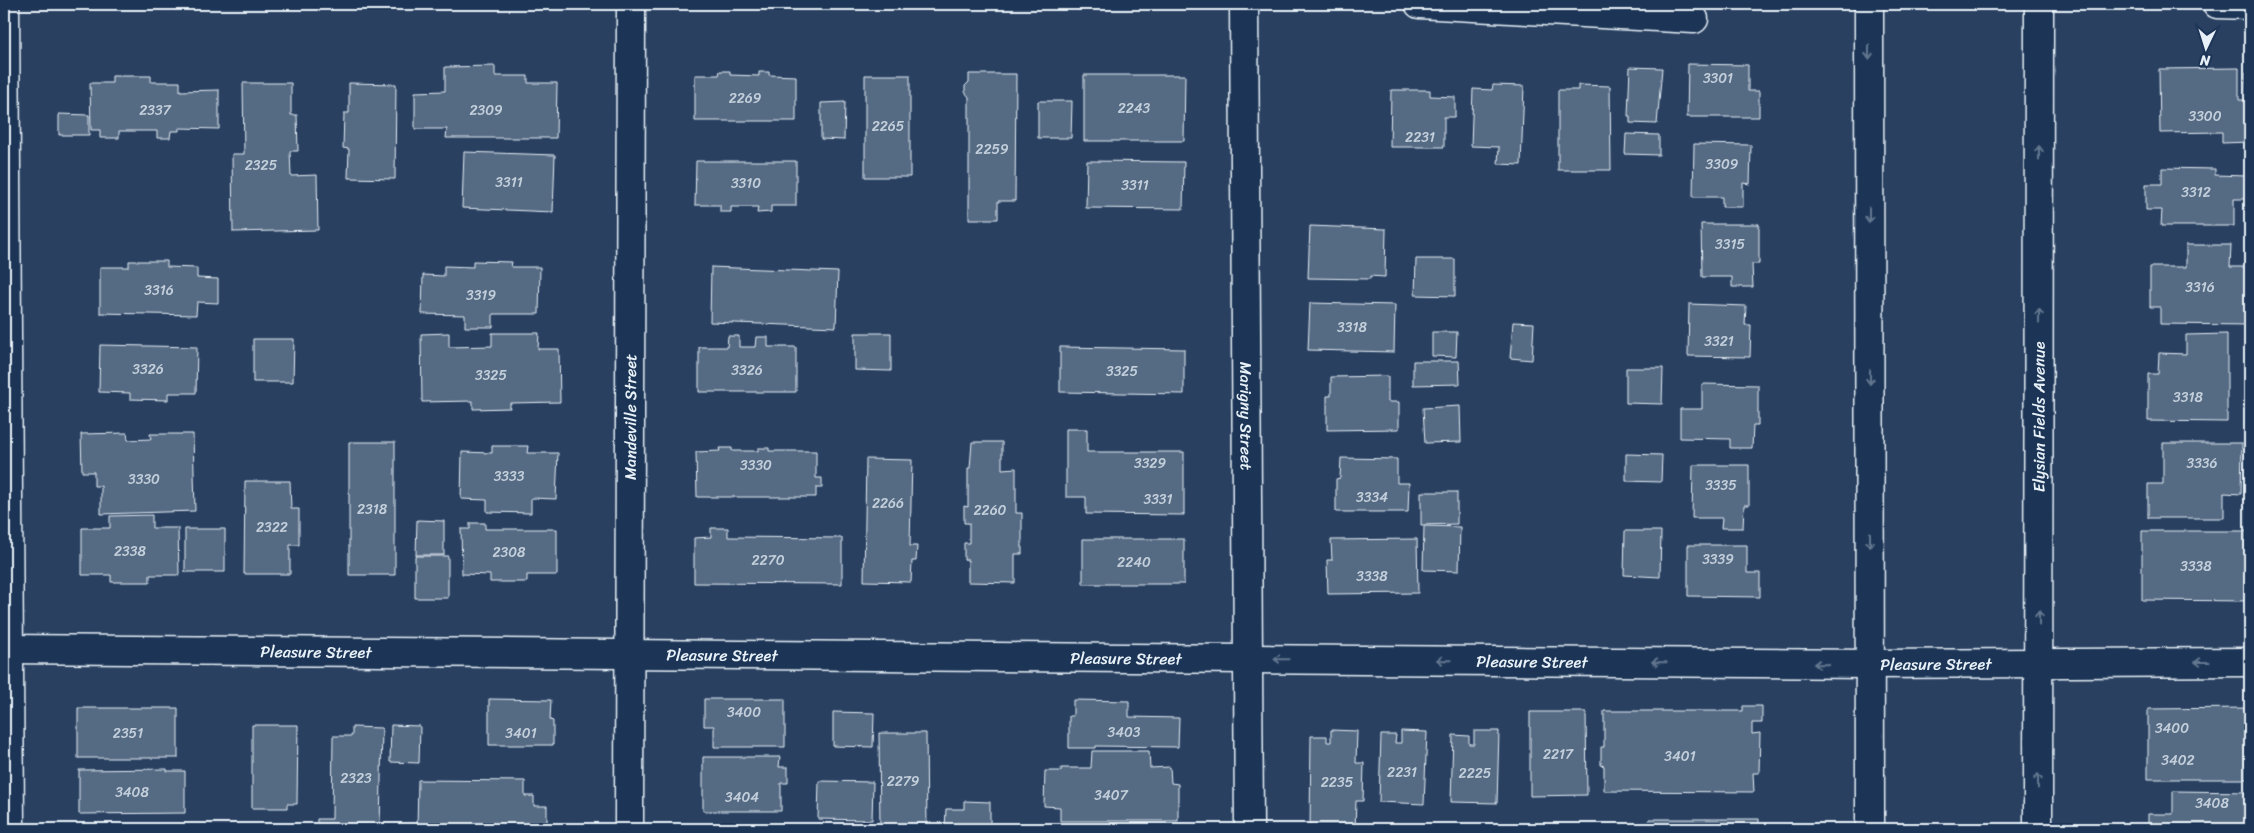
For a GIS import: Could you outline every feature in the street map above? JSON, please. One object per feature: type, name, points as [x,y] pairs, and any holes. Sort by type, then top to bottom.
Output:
[{"type":"street","points":[[5,4],[7,649],[10,829]]},
{"type":"street","name":"Mandeville Street","points":[[629,829],[630,4]]},
{"type":"street","name":"Marigny Street","points":[[1244,4],[1249,829]]},
{"type":"street","points":[[1418,4],[1694,19]]},
{"type":"street","points":[[1869,4],[1870,829]]},
{"type":"street","name":"Elysian Fields Avenue","points":[[2038,829],[2039,4]]},
{"type":"street","points":[[2217,4],[2250,5]]},
{"type":"street","name":"Pleasure Street","points":[[7,649],[628,656],[1248,658],[1870,664],[2250,662]]},
{"type":"building","points":[[1688,64],[1748,65],[1748,91],[1759,91],[1759,117],[1687,117]]},
{"type":"building","points":[[495,66],[495,76],[528,76],[528,83],[557,83],[556,138],[446,138],[447,129],[415,129],[415,92],[445,91],[445,67]]},
{"type":"building","points":[[1630,67],[1662,68],[1657,124],[1630,123],[1630,116],[1628,116]]},
{"type":"building","points":[[2239,68],[2239,100],[2247,100],[2246,73],[2250,72],[2250,142],[2222,143],[2222,132],[2160,133],[2159,69]]},
{"type":"building","points":[[720,71],[730,71],[730,75],[759,76],[759,72],[769,72],[769,75],[796,76],[796,121],[695,121],[695,75],[719,75]]},
{"type":"building","points":[[969,74],[1016,74],[1015,201],[998,201],[998,219],[969,219],[969,97],[965,92],[965,86],[969,82]]},
{"type":"building","points":[[865,75],[910,75],[910,177],[865,177]]},
{"type":"building","points":[[1084,75],[1185,75],[1184,141],[1084,141]]},
{"type":"building","points":[[112,76],[151,76],[151,82],[180,82],[180,91],[219,90],[219,129],[179,128],[179,131],[171,131],[170,138],[157,138],[157,131],[119,131],[119,138],[100,138],[100,130],[91,130],[90,83],[112,83]]},
{"type":"building","points":[[243,83],[291,83],[291,115],[297,115],[298,151],[290,151],[291,176],[317,175],[318,230],[233,232],[232,154],[244,154]]},
{"type":"building","points":[[349,83],[396,84],[395,179],[348,178],[349,149],[343,148],[344,113],[349,113]]},
{"type":"building","points":[[1493,85],[1524,86],[1521,165],[1498,164],[1499,147],[1471,146],[1473,89],[1492,90]]},
{"type":"building","points":[[1578,85],[1610,86],[1611,170],[1558,170],[1558,90],[1578,90]]},
{"type":"building","points":[[1391,90],[1430,90],[1430,96],[1455,97],[1455,117],[1444,117],[1444,147],[1390,147]]},
{"type":"building","points":[[1038,101],[1072,101],[1071,138],[1038,138]]},
{"type":"building","points":[[845,102],[844,140],[821,139],[821,103]]},
{"type":"building","points":[[59,114],[89,115],[89,135],[59,135]]},
{"type":"building","points":[[1626,134],[1659,135],[1659,155],[1625,154]]},
{"type":"building","points":[[1694,144],[1751,145],[1750,184],[1743,183],[1743,207],[1722,207],[1722,197],[1693,197]]},
{"type":"building","points":[[464,152],[555,155],[553,212],[462,208]]},
{"type":"building","points":[[696,161],[796,161],[796,206],[771,206],[771,212],[757,213],[758,207],[731,207],[731,212],[720,212],[720,205],[695,205]]},
{"type":"building","points":[[1087,161],[1184,162],[1183,209],[1086,208]]},
{"type":"building","points":[[2162,168],[2215,169],[2215,175],[2246,176],[2246,199],[2234,199],[2234,226],[2161,226],[2162,210],[2146,210],[2146,184],[2162,184]]},
{"type":"building","points":[[1701,224],[1759,224],[1759,264],[1752,264],[1753,287],[1732,287],[1732,277],[1702,277]]},
{"type":"building","points":[[1310,226],[1386,229],[1385,277],[1370,276],[1370,279],[1308,278]]},
{"type":"building","points":[[2186,245],[2231,245],[2230,267],[2250,267],[2250,325],[2160,324],[2160,307],[2150,307],[2150,267],[2186,267]]},
{"type":"building","points":[[1416,259],[1455,259],[1455,296],[1415,295]]},
{"type":"building","points":[[129,261],[167,261],[167,267],[197,268],[197,278],[218,279],[218,303],[197,302],[196,315],[100,313],[100,267],[129,267]]},
{"type":"building","points":[[473,261],[512,262],[511,267],[540,267],[539,314],[493,314],[493,327],[465,327],[465,315],[422,314],[423,275],[444,276],[444,266],[473,267]]},
{"type":"building","points":[[711,267],[838,272],[836,327],[710,322]]},
{"type":"building","points":[[1310,303],[1395,305],[1394,352],[1308,350]]},
{"type":"building","points":[[1689,304],[1746,306],[1745,325],[1751,325],[1750,357],[1688,356]]},
{"type":"building","points":[[1513,322],[1534,323],[1532,360],[1510,358]]},
{"type":"building","points":[[1432,332],[1457,332],[1456,357],[1432,356]]},
{"type":"building","points":[[449,333],[449,347],[492,346],[492,333],[539,333],[538,349],[559,349],[560,402],[510,403],[510,408],[473,409],[473,401],[422,402],[421,334]]},
{"type":"building","points":[[855,333],[891,333],[891,371],[855,370]]},
{"type":"building","points":[[2227,334],[2227,422],[2148,421],[2148,374],[2158,374],[2159,353],[2186,354],[2186,335]]},
{"type":"building","points":[[728,336],[739,336],[739,347],[755,347],[756,337],[768,337],[768,347],[796,347],[796,392],[699,392],[699,347],[727,347]]},
{"type":"building","points":[[253,339],[294,339],[293,382],[253,382]]},
{"type":"building","points":[[100,345],[197,347],[196,393],[168,393],[168,400],[130,399],[130,393],[99,392]]},
{"type":"building","points":[[1060,347],[1184,349],[1184,394],[1060,392]]},
{"type":"building","points":[[1413,361],[1459,361],[1460,384],[1413,385]]},
{"type":"building","points":[[1626,368],[1663,368],[1662,404],[1626,403]]},
{"type":"building","points":[[1388,376],[1388,402],[1399,402],[1399,429],[1327,430],[1327,396],[1331,396],[1331,377]]},
{"type":"building","points":[[1702,384],[1758,385],[1758,425],[1753,425],[1752,448],[1730,448],[1730,439],[1680,438],[1680,409],[1702,409]]},
{"type":"building","points":[[1460,406],[1461,442],[1425,443],[1423,408]]},
{"type":"building","points":[[1066,429],[1087,429],[1087,452],[1184,452],[1184,515],[1086,514],[1086,497],[1066,497]]},
{"type":"building","points":[[127,433],[128,440],[151,439],[150,434],[193,434],[195,511],[101,514],[101,486],[94,486],[94,472],[82,472],[81,434]]},
{"type":"building","points":[[349,442],[395,442],[395,575],[349,575]]},
{"type":"building","points":[[972,442],[1002,442],[1002,469],[1016,468],[1016,513],[1022,513],[1022,554],[1015,554],[1015,583],[968,582],[968,560],[964,560],[964,543],[969,543],[969,523],[964,523],[964,506],[968,507],[968,468],[970,468]]},
{"type":"building","points":[[2163,443],[2242,443],[2241,494],[2224,493],[2224,518],[2148,518],[2148,484],[2163,484]]},
{"type":"building","points":[[492,446],[528,446],[527,453],[558,453],[556,499],[531,498],[531,513],[487,512],[487,500],[461,499],[462,452],[492,453]]},
{"type":"building","points":[[719,448],[732,448],[732,451],[758,451],[758,448],[769,448],[769,451],[816,451],[816,478],[822,478],[822,488],[816,488],[816,497],[697,497],[696,452],[720,451]]},
{"type":"building","points":[[1626,454],[1662,455],[1661,482],[1626,481]]},
{"type":"building","points":[[1341,458],[1397,459],[1397,483],[1409,483],[1408,512],[1336,512],[1336,479],[1340,478]]},
{"type":"building","points":[[866,459],[912,460],[910,546],[917,546],[916,561],[912,561],[911,582],[864,581]]},
{"type":"building","points":[[1693,465],[1749,465],[1749,505],[1744,505],[1743,528],[1721,528],[1722,518],[1692,518]]},
{"type":"building","points":[[245,481],[290,481],[291,509],[299,509],[299,545],[290,545],[290,574],[244,574]]},
{"type":"building","points":[[1421,492],[1457,492],[1457,524],[1421,525]]},
{"type":"building","points":[[152,515],[152,528],[178,528],[179,575],[150,575],[150,582],[111,582],[111,575],[82,575],[82,528],[110,528],[110,516]]},
{"type":"building","points":[[417,520],[444,521],[444,555],[416,555]]},
{"type":"building","points":[[470,523],[485,523],[485,529],[557,529],[557,575],[527,575],[527,582],[490,582],[490,575],[462,574],[461,529],[470,529]]},
{"type":"building","points":[[1424,526],[1460,527],[1459,571],[1423,570]]},
{"type":"building","points":[[711,528],[728,528],[728,537],[842,538],[842,584],[694,583],[694,538],[711,537]]},
{"type":"building","points":[[185,529],[225,529],[225,572],[185,572]]},
{"type":"building","points":[[1625,531],[1661,531],[1660,577],[1624,575]]},
{"type":"building","points":[[2142,531],[2250,531],[2250,601],[2142,600]]},
{"type":"building","points":[[1083,539],[1184,539],[1184,584],[1083,584]]},
{"type":"building","points":[[1417,539],[1418,593],[1328,594],[1327,560],[1332,560],[1331,540]]},
{"type":"building","points":[[1688,545],[1747,545],[1747,573],[1760,573],[1760,597],[1688,596]]},
{"type":"building","points":[[415,556],[448,556],[448,598],[415,598]]},
{"type":"building","points":[[489,699],[551,700],[550,720],[553,721],[553,745],[489,745]]},
{"type":"building","points":[[704,699],[785,699],[785,747],[714,747],[714,726],[704,726]]},
{"type":"building","points":[[1073,700],[1129,701],[1129,717],[1179,718],[1178,747],[1096,746],[1096,748],[1069,748],[1069,716],[1073,716]]},
{"type":"building","points":[[1743,706],[1762,706],[1762,723],[1752,723],[1752,734],[1760,733],[1759,773],[1753,773],[1754,792],[1604,791],[1604,766],[1601,765],[1601,747],[1604,747],[1604,711],[1743,711]]},
{"type":"building","points":[[78,708],[178,708],[178,758],[78,758]]},
{"type":"building","points":[[2250,708],[2250,779],[2148,779],[2148,709]]},
{"type":"building","points":[[833,712],[874,713],[873,747],[833,746]]},
{"type":"building","points":[[1530,712],[1586,712],[1587,795],[1530,796]]},
{"type":"building","points":[[252,725],[298,725],[297,804],[287,804],[287,808],[252,808]]},
{"type":"building","points":[[391,725],[420,726],[419,763],[390,762]]},
{"type":"building","points":[[352,727],[382,728],[380,829],[317,829],[317,819],[332,819],[333,736],[352,736]]},
{"type":"building","points":[[1331,730],[1357,731],[1356,763],[1364,763],[1363,801],[1356,801],[1355,829],[1310,829],[1311,736],[1327,736],[1327,742],[1331,742]]},
{"type":"building","points":[[1401,731],[1427,732],[1424,804],[1379,802],[1381,735],[1396,735],[1395,743],[1401,743]]},
{"type":"building","points":[[1474,731],[1499,731],[1497,803],[1451,802],[1453,735],[1469,736],[1469,744],[1474,744]]},
{"type":"building","points":[[879,733],[926,733],[927,829],[880,829]]},
{"type":"building","points":[[1092,751],[1149,751],[1150,768],[1170,767],[1171,783],[1178,784],[1178,821],[1060,821],[1060,807],[1044,806],[1045,771],[1061,771],[1061,768],[1091,768]]},
{"type":"building","points":[[703,757],[780,757],[779,767],[788,767],[788,783],[781,783],[781,811],[703,811]]},
{"type":"building","points":[[167,769],[167,771],[185,771],[185,813],[79,814],[79,770]]},
{"type":"building","points":[[418,780],[525,781],[525,796],[534,796],[534,806],[547,806],[547,829],[417,828]]},
{"type":"building","points":[[819,781],[873,782],[872,820],[818,819]]},
{"type":"building","points":[[2173,791],[2250,792],[2250,829],[2148,829],[2148,814],[2173,814]]},
{"type":"building","points":[[964,801],[990,802],[990,829],[945,829],[946,809],[964,809]]},
{"type":"building","points":[[1649,819],[1759,819],[1759,829],[1649,829]]},
{"type":"building","points":[[738,826],[775,827],[775,829],[738,829]]},
{"type":"building","points":[[1100,826],[1138,827],[1137,829],[1100,829]]}]
